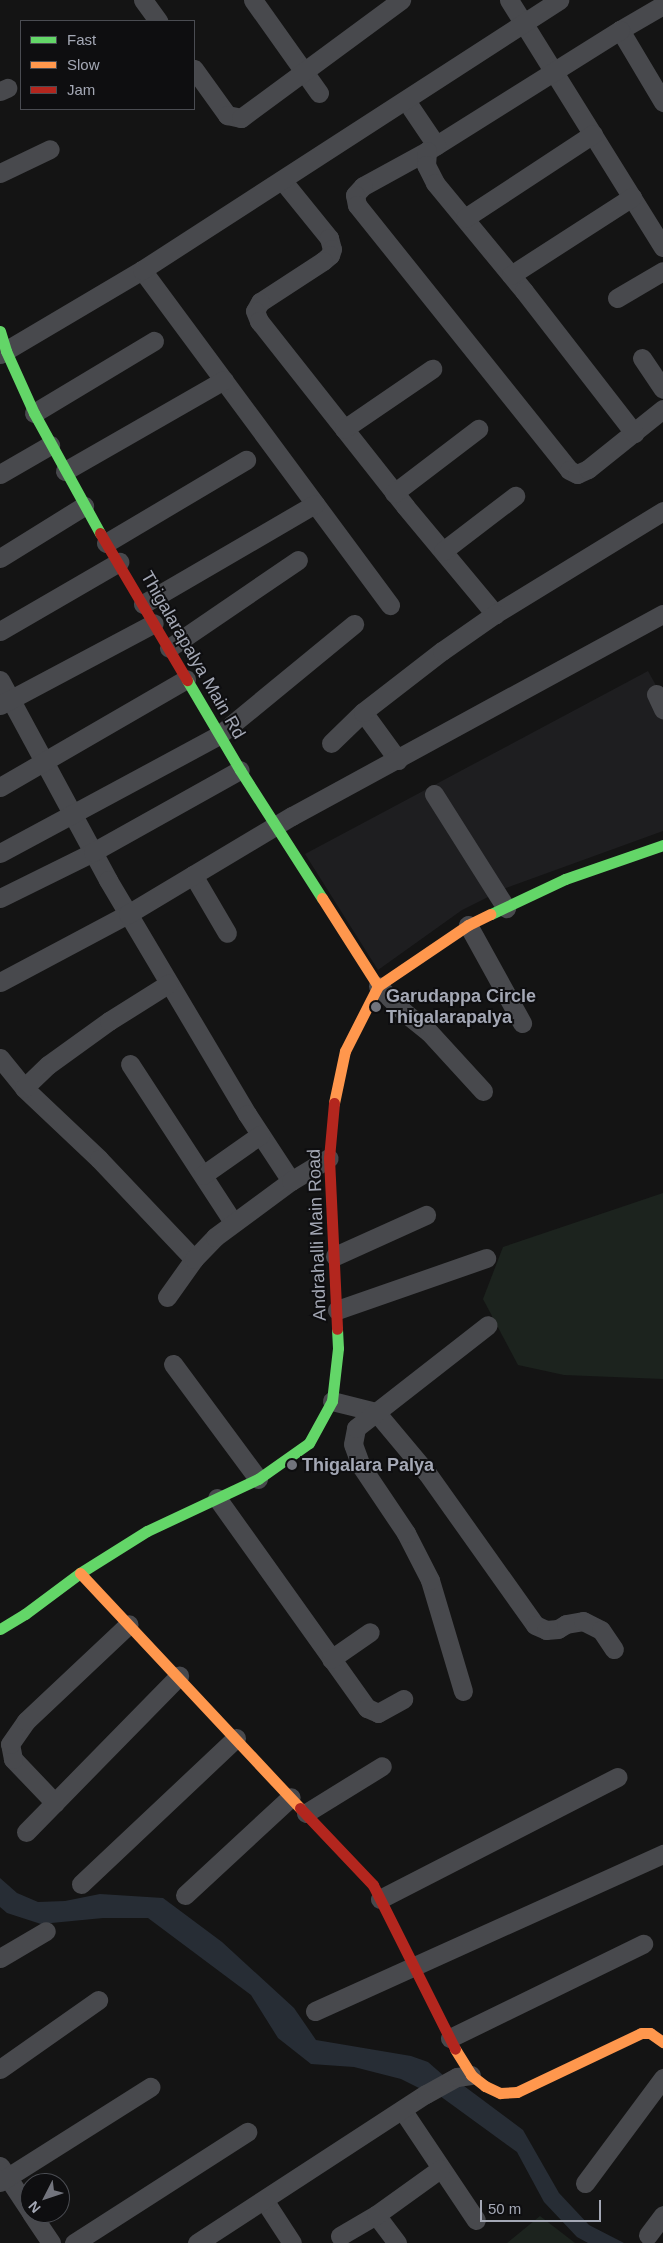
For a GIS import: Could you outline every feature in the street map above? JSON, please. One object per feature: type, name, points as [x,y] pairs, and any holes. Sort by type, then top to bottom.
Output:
[{"type":"street","points":[[142,0],[157,20]]},
{"type":"street","points":[[195,71],[227,115],[241,118],[401,0]]},
{"type":"street","points":[[510,0],[663,246]]},
{"type":"street","points":[[3,352],[142,270],[559,0]]},
{"type":"street","points":[[260,2],[303,73],[319,93]]},
{"type":"street","points":[[663,5],[553,70],[431,148],[363,186],[355,195],[357,205],[569,470],[577,474],[588,469],[663,409]]},
{"type":"street","points":[[620,30],[663,102]]},
{"type":"street","points":[[411,108],[431,148],[426,165],[435,183],[511,275],[634,433]]},
{"type":"street","points":[[465,218],[593,134]]},
{"type":"street","points":[[0,173],[50,150]]},
{"type":"street","points":[[282,180],[329,238],[332,249],[330,255],[323,262],[260,302],[255,311],[263,327],[394,493],[495,614]]},
{"type":"street","points":[[511,275],[632,198]]},
{"type":"street","points":[[142,270],[390,605]]},
{"type":"street","points":[[617,298],[663,271]]},
{"type":"street","name":"Thigalarapalya Main Rd","points":[[0,331],[3,352],[50,445],[84,506],[119,562],[240,770],[378,986]]},
{"type":"street","points":[[34,413],[154,341]]},
{"type":"street","points":[[642,358],[663,389]]},
{"type":"street","points":[[344,429],[432,369]]},
{"type":"street","points":[[65,471],[224,380]]},
{"type":"street","points":[[394,493],[478,429]]},
{"type":"street","points":[[0,474],[50,445]]},
{"type":"street","points":[[106,543],[246,460]]},
{"type":"street","points":[[443,551],[515,496]]},
{"type":"street","points":[[143,604],[315,504]]},
{"type":"street","points":[[0,558],[84,506]]},
{"type":"street","points":[[331,743],[363,712],[442,651],[495,614],[663,512]]},
{"type":"street","points":[[168,648],[298,560]]},
{"type":"street","points":[[0,631],[119,562]]},
{"type":"street","points":[[0,982],[128,914],[275,826],[663,614]]},
{"type":"street","points":[[4,703],[154,623]]},
{"type":"street","points":[[0,853],[219,735],[354,624]]},
{"type":"street","points":[[0,787],[186,679]]},
{"type":"street","points":[[0,680],[4,703],[44,762],[71,814],[168,984],[260,1135],[291,1182]]},
{"type":"street","points":[[363,712],[398,760]]},
{"type":"street","points":[[0,898],[93,852],[240,770]]},
{"type":"street","points":[[434,794],[506,908]]},
{"type":"street","name":"Andrahalli Main Road","points":[[0,1629],[80,1573],[147,1531],[258,1479],[309,1443],[332,1401],[338,1348],[329,1158],[334,1100],[344,1051],[378,986],[468,925],[565,879],[663,846]]},
{"type":"street","points":[[193,875],[227,933]]},
{"type":"street","points":[[468,925],[522,1023]]},
{"type":"street","points":[[24,1088],[48,1065],[109,1021],[168,984]]},
{"type":"street","points":[[378,986],[404,1012],[429,1032],[483,1091]]},
{"type":"street","points":[[0,1058],[24,1088],[99,1159],[194,1259]]},
{"type":"street","points":[[130,1064],[233,1222]]},
{"type":"street","points":[[203,1175],[260,1135]]},
{"type":"street","points":[[167,1297],[194,1259],[233,1222],[329,1158]]},
{"type":"street","points":[[335,1256],[426,1215]]},
{"type":"street","points":[[337,1310],[486,1258]]},
{"type":"street","points":[[463,1691],[430,1580],[406,1533],[361,1466],[353,1444],[356,1428],[488,1325]]},
{"type":"street","points":[[173,1364],[258,1479]]},
{"type":"street","points":[[332,1401],[376,1412],[427,1473],[535,1625],[546,1630],[558,1630],[566,1624],[583,1621],[601,1630],[614,1649]]},
{"type":"street","points":[[217,1498],[331,1659],[373,1712],[384,1711],[404,1699]]},
{"type":"street","points":[[80,1573],[179,1676],[373,1885],[462,2063],[464,2076]]},
{"type":"street","points":[[55,1803],[13,1759],[10,1744],[26,1721],[129,1624]]},
{"type":"street","points":[[331,1659],[370,1632]]},
{"type":"street","points":[[26,1832],[179,1676]]},
{"type":"street","points":[[81,1884],[236,1738]]},
{"type":"street","points":[[306,1813],[382,1766]]},
{"type":"street","points":[[380,1899],[617,1777]]},
{"type":"street","points":[[185,1895],[291,1797]]},
{"type":"street","points":[[315,2011],[663,1854]]},
{"type":"street","points":[[0,1958],[46,1931]]},
{"type":"street","points":[[450,2038],[643,1944]]},
{"type":"street","points":[[0,2068],[98,2000]]},
{"type":"street","points":[[464,2076],[500,2093],[517,2092],[641,2033],[650,2033],[663,2042]]},
{"type":"street","points":[[200,2242],[403,2111],[426,2094],[464,2076]]},
{"type":"street","points":[[585,2183],[663,2078]]},
{"type":"street","points":[[20,2199],[2,2175],[150,2087]]},
{"type":"street","points":[[403,2111],[440,2169],[476,2220]]},
{"type":"street","points":[[74,2243],[247,2132]]},
{"type":"street","points":[[340,2236],[376,2215],[440,2169]]},
{"type":"street","points":[[264,2200],[292,2243]]},
{"type":"street","points":[[376,2215],[396,2243]]},
{"type":"street","points":[[648,2235],[663,2215]]},
{"type":"street","points":[[37,2223],[51,2243]]},
{"type":"shaded area","points":[[648,671],[663,698],[663,831],[506,888],[462,910],[378,970],[305,854]]},
{"type":"shaded area","points":[[663,1193],[663,1379],[564,1375],[518,1365],[483,1299],[503,1247]]},
{"type":"shaded area","points":[[0,1878],[17,1893],[38,1902],[65,1901],[100,1894],[163,1898],[222,1942],[294,2008],[316,2040],[411,2056],[428,2062],[444,2076],[423,2090],[401,2079],[354,2067],[311,2064],[278,2038],[251,1995],[148,1918],[103,1918],[41,1924],[7,1913],[0,1907]]},
{"type":"shaded area","points":[[460,2083],[523,2130],[559,2193],[589,2225],[624,2243],[588,2243],[577,2237],[544,2202],[517,2152],[440,2096]]},
{"type":"shaded area","points":[[540,2216],[575,2243],[507,2243]]},
{"type":"traffic: fast","points":[[0,331],[6,351],[34,413],[100,533]]},
{"type":"traffic: fast","points":[[187,680],[240,770],[322,898]]},
{"type":"traffic: fast","points":[[491,914],[565,879],[663,845]]},
{"type":"traffic: fast","points":[[0,1629],[25,1614],[80,1573],[147,1531],[258,1479],[309,1443],[332,1401],[338,1348],[337,1329]]},
{"type":"traffic: slow","points":[[322,898],[378,986]]},
{"type":"traffic: slow","points":[[334,1103],[345,1051],[378,986],[468,925],[491,914]]},
{"type":"traffic: slow","points":[[80,1573],[300,1808]]},
{"type":"traffic: slow","points":[[455,2049],[471,2075],[485,2086],[500,2093],[517,2092],[641,2033],[650,2033],[663,2042]]},
{"type":"traffic: jam","points":[[100,533],[187,680]]},
{"type":"traffic: jam","points":[[334,1103],[329,1158],[337,1329]]},
{"type":"traffic: jam","points":[[300,1808],[373,1885],[455,2049]]},
{"type":"place","name":"Garudappa Circle Thigalarapalya","points":[[376,1007]]},
{"type":"place","name":"Thigalara Palya","points":[[292,1465]]}]
